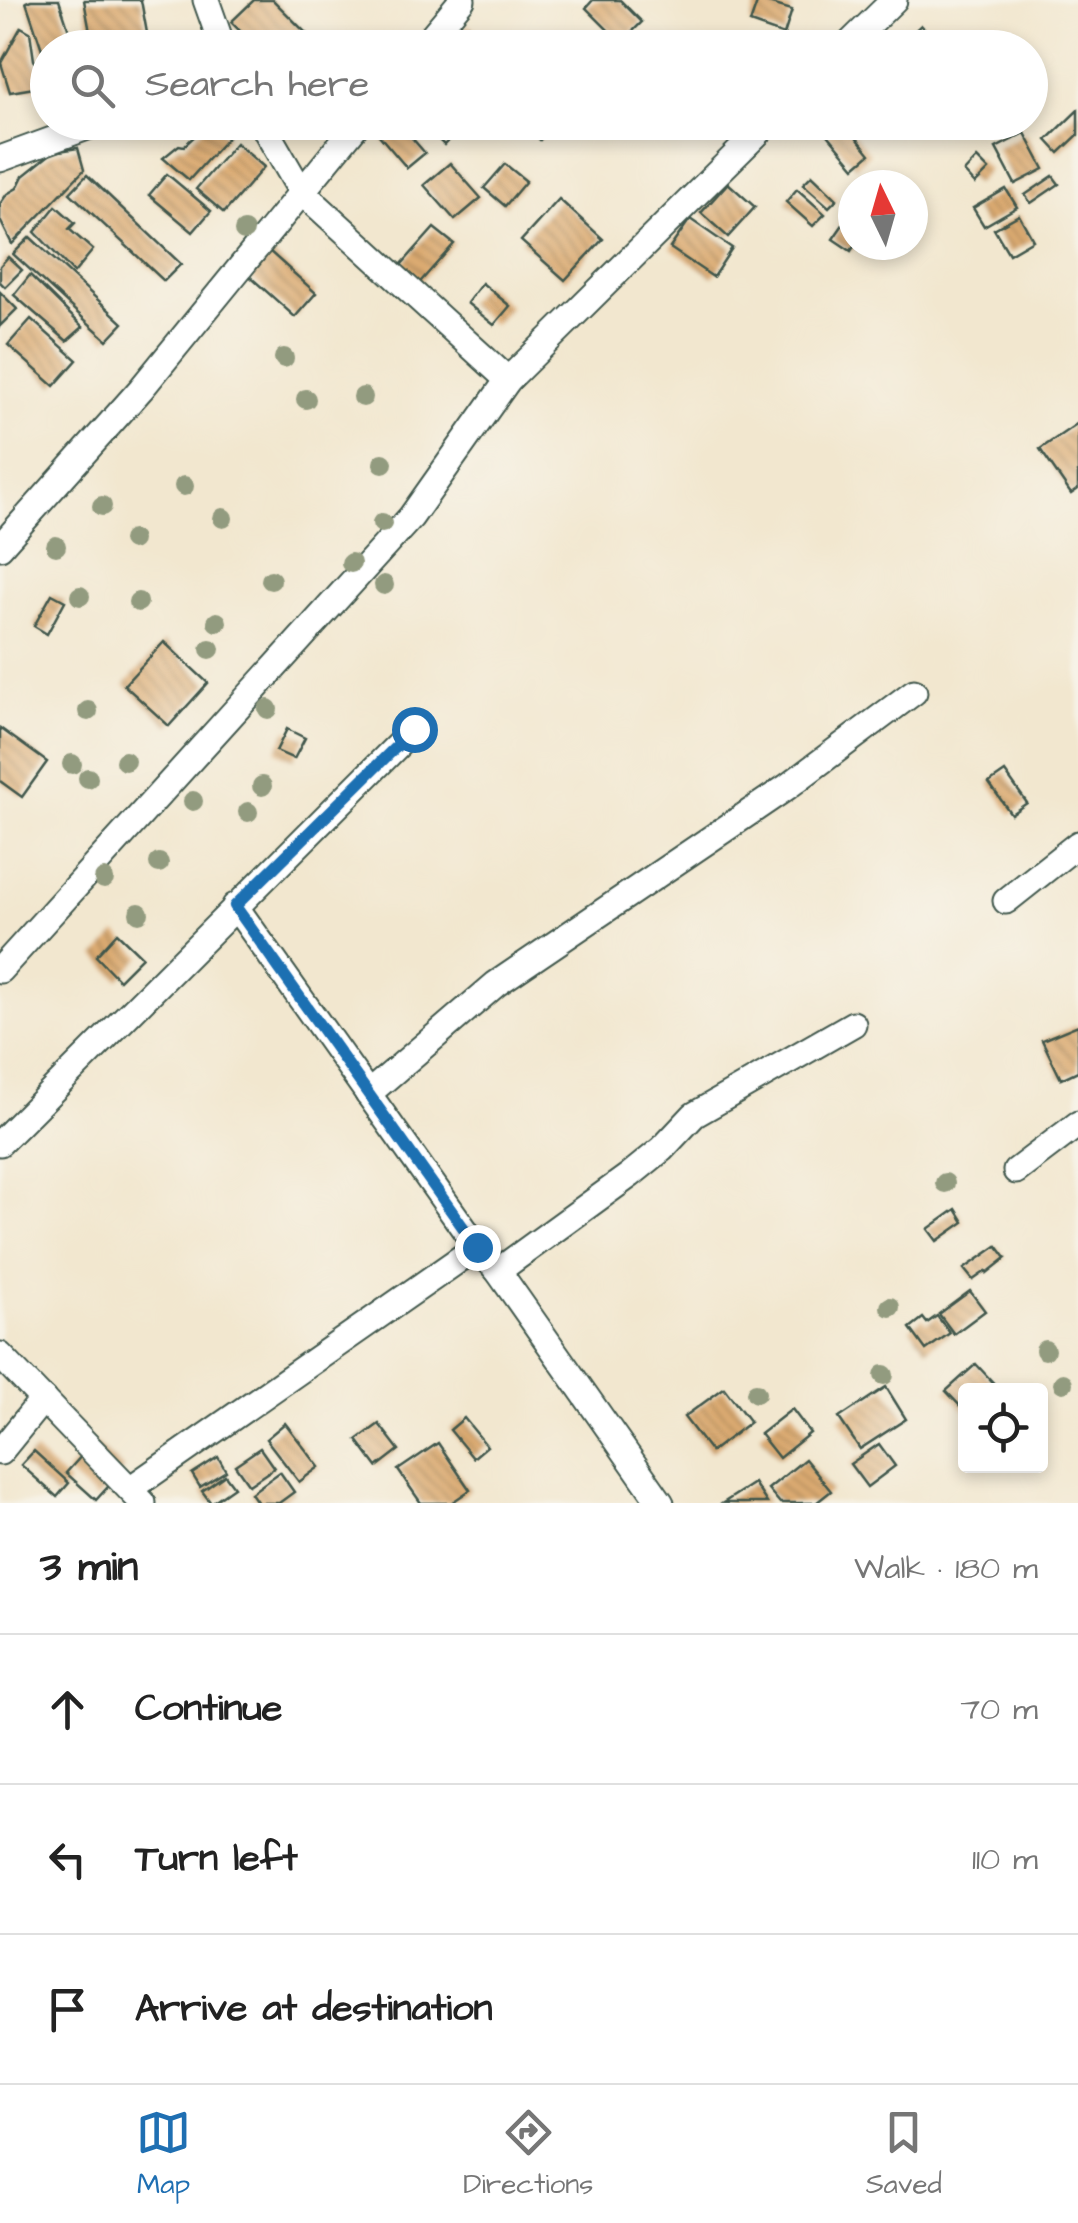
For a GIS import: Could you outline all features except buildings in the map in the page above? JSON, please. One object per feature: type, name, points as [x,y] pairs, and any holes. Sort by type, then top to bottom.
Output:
[{"type":"street","points":[[206,0],[217,30]]},
{"type":"street","points":[[437,30],[462,0]]},
{"type":"street","points":[[863,30],[894,0]]},
{"type":"street","points":[[0,159],[52,140]]},
{"type":"street","points":[[271,140],[301,192],[508,380]]},
{"type":"street","points":[[0,547],[141,389],[344,140]]},
{"type":"street","points":[[0,970],[410,517],[508,380],[751,140]]},
{"type":"street","points":[[368,1094],[496,984],[787,787],[914,692]]},
{"type":"street","points":[[0,1143],[414,729]]},
{"type":"street","points":[[1006,901],[1078,844]]},
{"type":"street","points":[[235,906],[661,1503]]},
{"type":"street","points":[[498,1271],[630,1176],[694,1115],[853,1024]]},
{"type":"street","points":[[1016,1170],[1078,1124]]},
{"type":"street","points":[[0,1355],[136,1496],[477,1247]]},
{"type":"street","points":[[0,1452],[42,1398]]},
{"type":"route","points":[[414,729],[235,906],[477,1247]]}]
